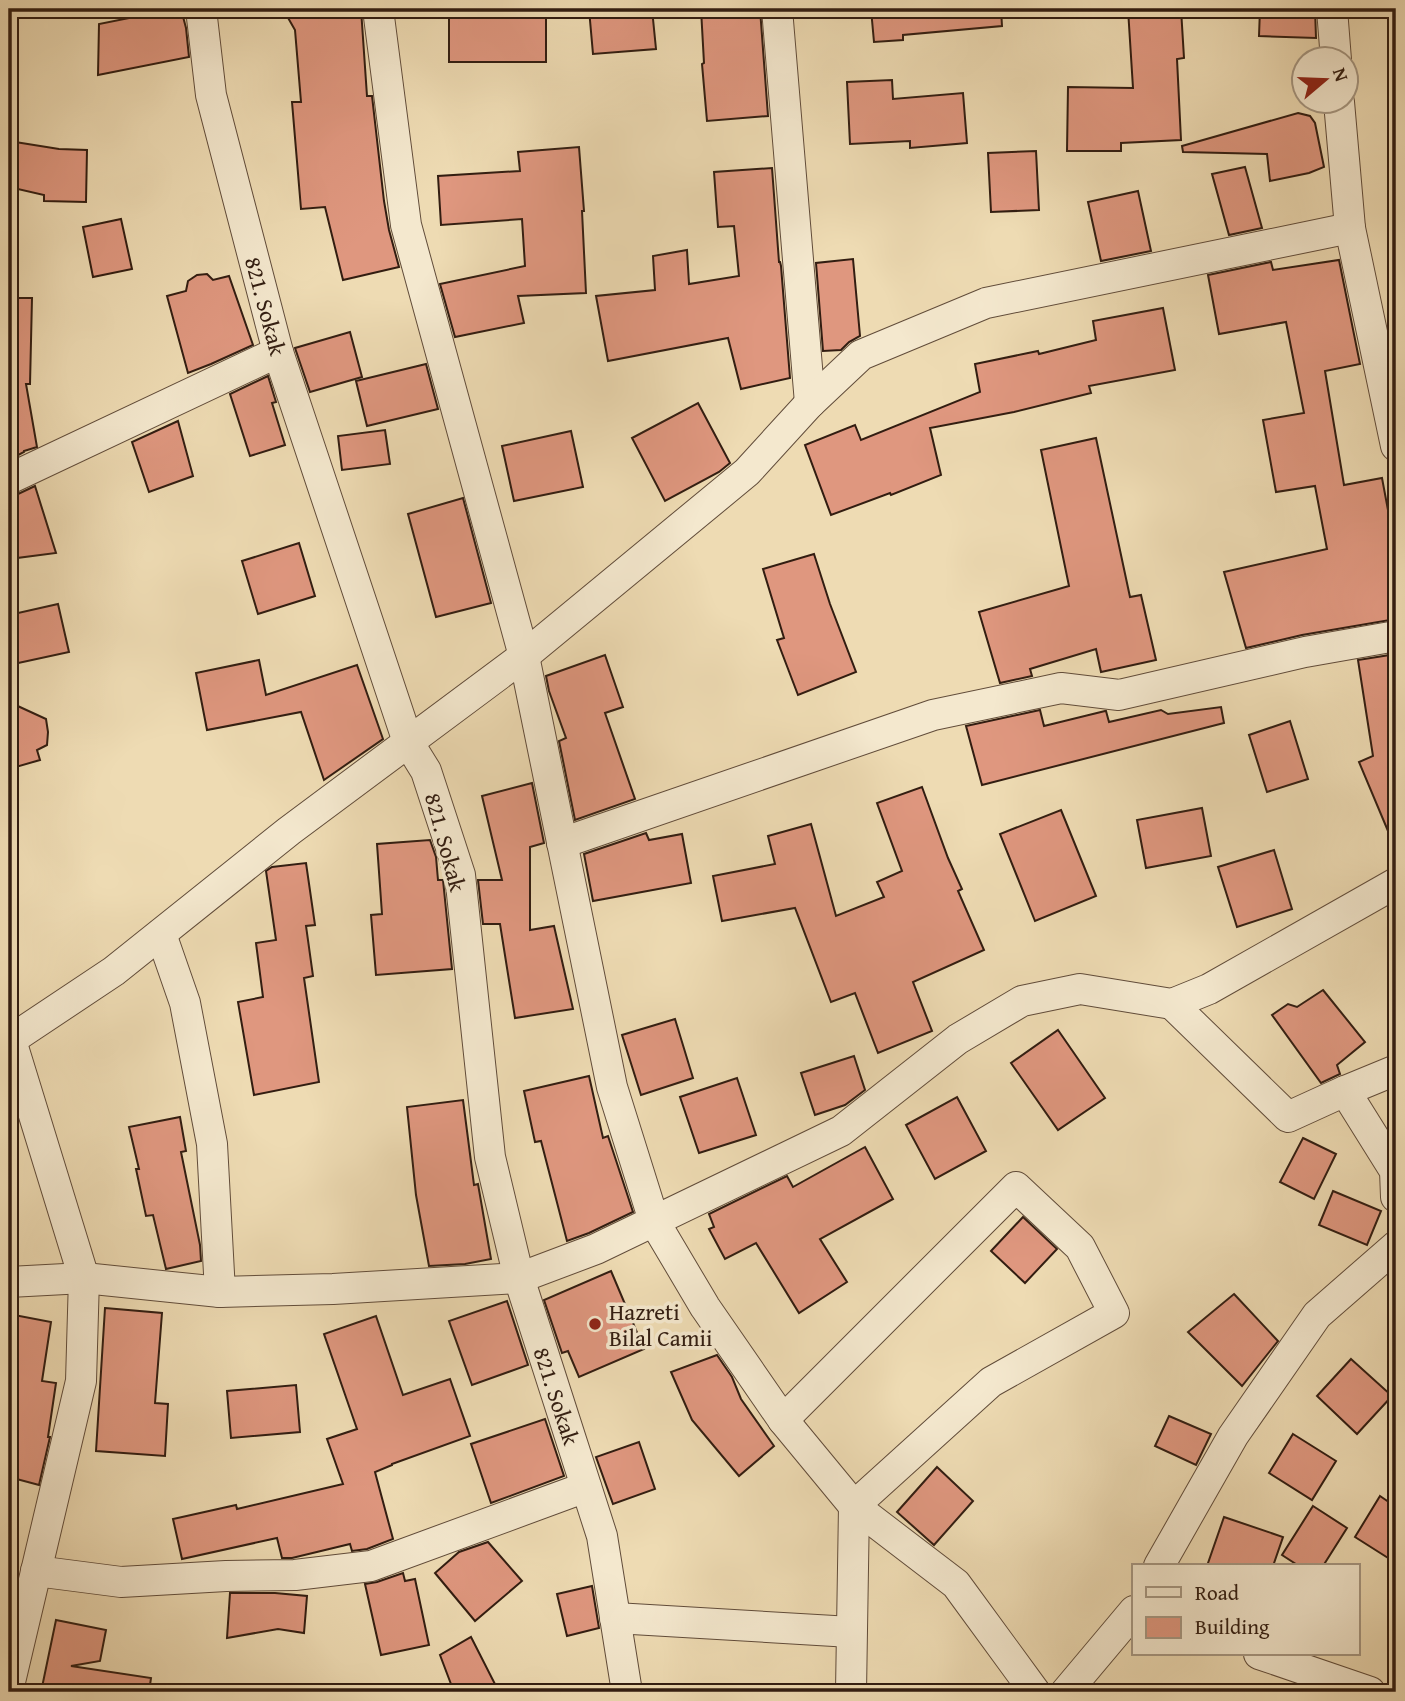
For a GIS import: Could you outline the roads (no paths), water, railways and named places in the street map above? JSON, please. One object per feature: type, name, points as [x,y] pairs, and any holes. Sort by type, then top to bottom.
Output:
[{"type":"street","name":"821. Sokak","points":[[201,9],[211,95],[278,352],[408,742],[426,771],[460,875],[490,1157],[519,1278],[602,1536],[627,1692]]},
{"type":"street","points":[[377,9],[407,225],[524,656],[612,1087],[654,1221],[705,1307],[783,1420],[854,1506],[956,1584],[1035,1692]]},
{"type":"street","points":[[777,9],[810,403]]},
{"type":"street","points":[[1332,9],[1335,46]]},
{"type":"street","points":[[1340,116],[1350,228],[1396,446]]},
{"type":"street","points":[[9,1686],[81,1381],[84,1278],[9,1038],[114,971],[289,831],[524,656],[747,472],[810,403],[861,355],[986,303],[1350,228]]},
{"type":"street","points":[[9,479],[278,352]]},
{"type":"street","points":[[562,843],[933,715],[1061,688],[1119,695],[1305,652],[1396,636]]},
{"type":"street","points":[[9,1282],[84,1278],[220,1292],[333,1289],[519,1278],[596,1249],[841,1131],[958,1039],[1021,1001],[1080,989],[1172,1004],[1209,989],[1396,883]]},
{"type":"street","points":[[161,934],[185,1003],[212,1144],[220,1292]]},
{"type":"street","points":[[1172,1004],[1288,1117],[1396,1070]]},
{"type":"street","points":[[1345,1091],[1395,1171],[1396,1197]]},
{"type":"street","points":[[783,1420],[1016,1187],[1080,1247],[1114,1313],[991,1382],[854,1506],[851,1692]]},
{"type":"street","points":[[1160,1564],[1233,1436],[1317,1315],[1396,1246]]},
{"type":"street","points":[[36,1571],[121,1582],[295,1575],[371,1566],[586,1487]]},
{"type":"street","points":[[1066,1692],[1132,1613]]},
{"type":"street","points":[[615,1618],[851,1632]]},
{"type":"street","points":[[1265,1656],[1370,1692]]},
{"type":"place","name":"Hazreti Bilal Camii","points":[[595,1324]]}]
